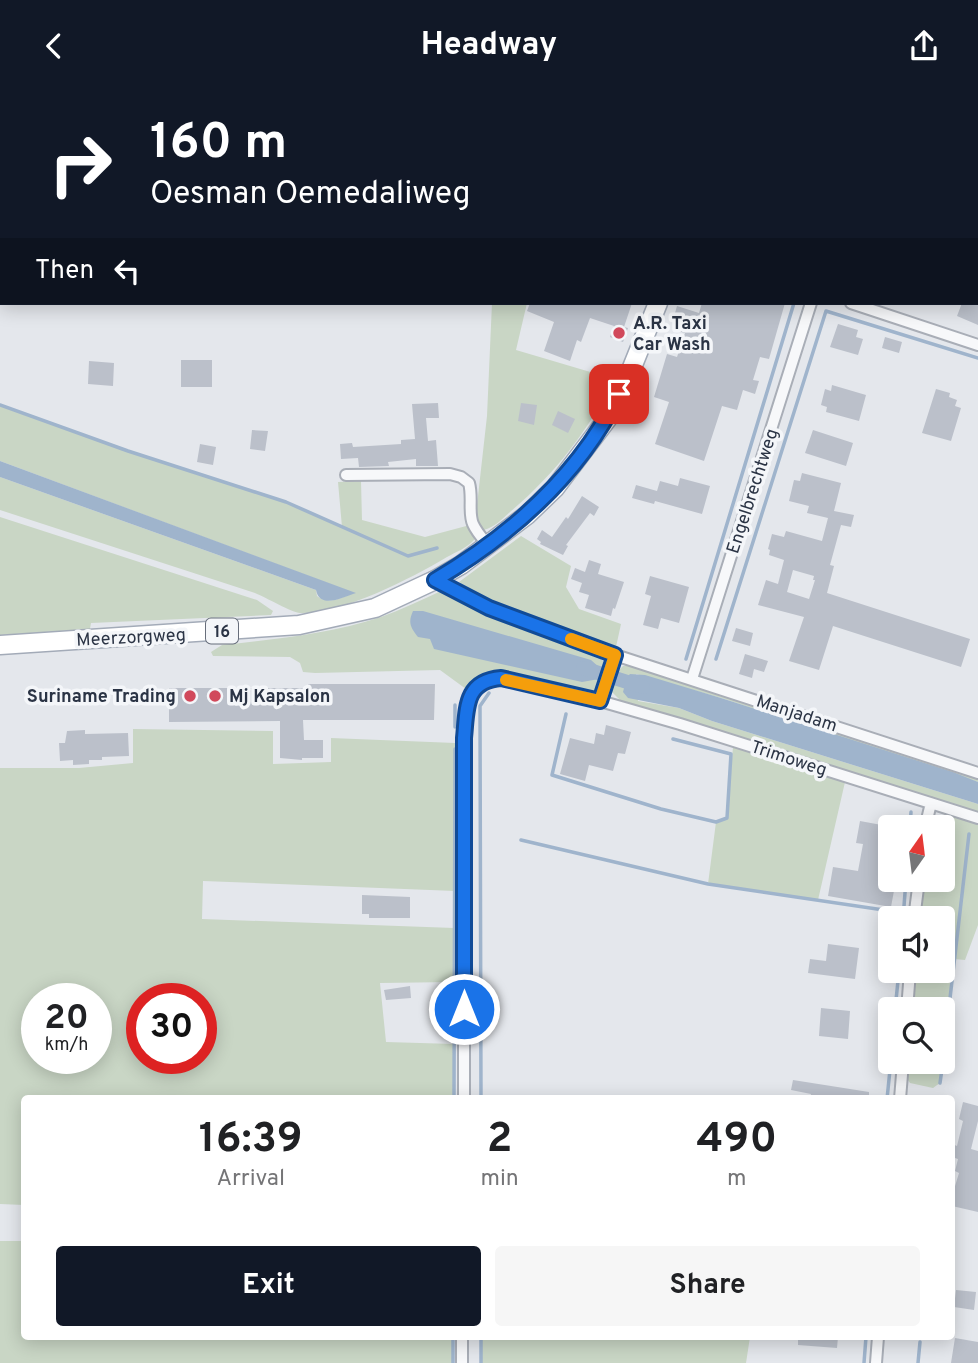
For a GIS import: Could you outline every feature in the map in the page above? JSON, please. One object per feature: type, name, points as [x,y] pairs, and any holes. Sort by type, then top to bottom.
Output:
[{"type":"main road","name":"Meerzorgweg","points":[[0,645],[299,625],[375,608],[435,580],[461,565],[527,515],[555,488],[608,418],[657,305]]},
{"type":"street","name":"Engelbrechtweg","points":[[692,680],[810,305]]},
{"type":"street","points":[[856,305],[978,345]]},
{"type":"street","points":[[346,475],[450,474],[461,477],[469,483],[473,498],[473,525],[487,544]]},
{"type":"street","name":"Manjadam","points":[[435,580],[489,608],[614,659],[692,680],[978,773]]},
{"type":"street","points":[[601,697],[614,659]]},
{"type":"street","name":"Trimoweg","points":[[464,1095],[464,738],[468,698],[479,685],[489,679],[501,678],[601,697],[978,818]]},
{"type":"street","points":[[928,815],[931,803]]},
{"type":"street","points":[[900,1095],[902,1074]]},
{"type":"street","points":[[462,1340],[462,1363]]},
{"type":"street","points":[[876,1363],[878,1340]]},
{"type":"green space","points":[[492,305],[527,305],[516,350],[614,379],[582,434],[556,467],[501,520],[483,530],[476,514],[487,416]]},
{"type":"green space","points":[[0,405],[128,451],[286,502],[342,527],[338,482],[361,481],[362,520],[425,537],[470,525],[474,540],[432,566],[375,594],[335,608],[317,612],[296,612],[255,593],[0,510],[0,477],[316,590],[317,596],[322,599],[335,600],[354,593],[0,461]]},
{"type":"green space","points":[[0,517],[257,600],[273,611],[271,615],[91,623],[90,629],[0,635]]},
{"type":"green space","points":[[521,536],[571,566],[566,587],[579,609],[621,624],[616,647],[606,647],[507,610],[487,601],[459,582]]},
{"type":"green space","points":[[441,591],[492,615],[594,653],[603,661],[599,685],[589,696],[515,678],[466,689],[440,670],[315,673],[303,672],[300,663],[290,657],[213,656],[211,652],[222,645],[302,635],[361,623]]},
{"type":"green space","points":[[623,666],[631,666],[978,775],[978,782],[721,698],[636,674],[638,701],[679,708],[712,721],[978,804],[978,813],[622,702],[609,689],[614,675]]},
{"type":"green space","points":[[133,729],[273,731],[273,764],[331,762],[331,738],[455,743],[455,891],[203,881],[202,919],[454,928],[454,982],[380,983],[386,1042],[454,1044],[454,1095],[21,1095],[21,1205],[0,1204],[0,768],[79,768],[133,763]]},
{"type":"green space","points":[[733,747],[845,782],[818,900],[708,884],[716,822],[727,818]]},
{"type":"green space","points":[[956,817],[978,824],[978,925],[965,960],[955,959],[955,906],[921,906],[922,893],[956,893]]},
{"type":"green space","points":[[913,983],[951,983],[950,997],[912,997]]},
{"type":"green space","points":[[906,1074],[941,1074],[940,1083],[933,1088],[910,1083]]},
{"type":"green space","points":[[0,1241],[21,1241],[21,1340],[453,1340],[453,1363],[0,1363]]},
{"type":"green space","points":[[481,1340],[750,1340],[746,1363],[481,1363]]},
{"type":"water","points":[[0,461],[356,593],[327,601],[318,596],[316,590],[0,477]]},
{"type":"water","points":[[413,611],[423,611],[591,660],[601,669],[599,679],[582,682],[434,649],[430,639],[418,637],[413,630],[410,621]]},
{"type":"water","points":[[630,674],[645,675],[721,698],[953,772],[978,782],[978,804],[712,721],[679,708],[628,698],[623,692]]},
{"type":"building","points":[[529,305],[631,305],[624,327],[628,328],[623,342],[610,337],[614,326],[590,318],[581,342],[577,340],[570,361],[544,351],[554,322],[527,311]]},
{"type":"building","points":[[701,305],[784,305],[769,359],[760,357],[753,380],[759,381],[755,394],[743,390],[737,410],[722,406],[704,461],[655,444],[669,402],[654,397],[667,354],[677,357],[685,333],[674,330],[677,322],[673,320],[677,306],[699,313]]},
{"type":"building","points":[[961,305],[978,305],[978,325],[957,316]]},
{"type":"building","points":[[838,324],[858,330],[856,337],[863,339],[858,355],[830,347]]},
{"type":"building","points":[[885,337],[902,342],[899,353],[882,348]]},
{"type":"building","points":[[181,360],[212,360],[212,387],[181,387]]},
{"type":"building","points":[[89,361],[114,363],[113,386],[88,384]]},
{"type":"building","points":[[832,385],[866,395],[859,421],[826,412],[827,407],[821,405],[825,389],[831,391]]},
{"type":"building","points":[[936,389],[950,393],[949,397],[957,400],[955,406],[961,408],[951,441],[922,433]]},
{"type":"building","points":[[438,403],[439,418],[426,418],[428,441],[436,440],[438,466],[416,466],[416,459],[388,462],[389,466],[359,467],[358,458],[341,459],[340,444],[352,443],[353,447],[401,444],[401,440],[415,439],[412,404]]},
{"type":"building","points":[[521,403],[537,405],[534,425],[518,421]]},
{"type":"building","points":[[558,411],[575,419],[568,433],[552,425]]},
{"type":"building","points":[[252,430],[268,431],[265,451],[250,449]]},
{"type":"building","points":[[813,430],[853,443],[846,466],[805,453]]},
{"type":"building","points":[[200,444],[216,447],[213,465],[197,462]]},
{"type":"building","points":[[802,473],[841,483],[834,511],[854,515],[851,527],[841,525],[830,565],[834,566],[827,593],[970,639],[961,667],[833,626],[819,670],[789,661],[804,617],[758,605],[766,580],[778,584],[784,560],[769,555],[772,534],[784,537],[786,531],[822,541],[828,518],[807,513],[809,506],[789,501],[794,480],[800,481]],"holes":[[[793,570],[814,576],[809,599],[787,592]]]},
{"type":"building","points":[[680,478],[710,486],[702,514],[655,501],[654,504],[632,498],[636,485],[657,491],[660,481],[678,486]]},
{"type":"building","points":[[582,496],[599,507],[594,516],[590,513],[566,545],[568,546],[563,555],[540,544],[537,539],[542,530],[552,537],[566,517],[568,519]]},
{"type":"building","points":[[589,560],[601,564],[598,574],[624,582],[611,616],[585,608],[589,595],[579,592],[582,583],[571,579],[575,568],[585,572]]},
{"type":"building","points":[[650,576],[689,587],[679,623],[661,618],[658,629],[643,625],[651,596],[645,594]]},
{"type":"building","points":[[736,628],[753,633],[750,646],[732,641]]},
{"type":"building","points":[[745,654],[768,661],[764,672],[754,669],[752,678],[739,674]]},
{"type":"building","points":[[308,684],[435,684],[434,720],[303,720],[304,740],[323,740],[323,758],[302,760],[280,758],[280,721],[169,722],[169,688],[308,688]]},
{"type":"building","points":[[606,725],[631,732],[625,754],[618,753],[613,771],[589,765],[585,781],[560,774],[570,738],[594,744],[596,733],[604,735]]},
{"type":"building","points":[[85,730],[85,734],[128,733],[129,756],[102,757],[102,760],[89,760],[89,764],[73,765],[73,760],[60,761],[59,743],[65,743],[67,731]]},
{"type":"building","points":[[860,821],[878,824],[878,893],[894,893],[891,906],[828,896],[833,867],[858,871],[863,844],[856,843]]},
{"type":"building","points":[[362,895],[410,897],[410,918],[369,918],[369,914],[362,914]]},
{"type":"building","points":[[828,944],[859,948],[855,979],[808,973],[810,959],[826,961]]},
{"type":"building","points":[[410,986],[411,998],[386,1000],[384,990]]},
{"type":"building","points":[[821,1008],[850,1011],[848,1039],[819,1036]]},
{"type":"building","points":[[793,1080],[869,1092],[869,1095],[811,1095],[791,1090]]},
{"type":"building","points":[[963,1102],[978,1106],[978,1121],[971,1149],[978,1151],[978,1212],[955,1207],[955,1186],[959,1173],[955,1171],[958,1159],[955,1158],[955,1145],[957,1146],[963,1121],[959,1119]]},
{"type":"building","points":[[956,1290],[976,1292],[974,1310],[955,1307]]},
{"type":"building","points":[[955,1338],[978,1342],[978,1363],[951,1363]]},
{"type":"building","points":[[798,1340],[838,1340],[837,1348],[798,1345]]},
{"type":"waterway","points":[[686,659],[793,305]]},
{"type":"waterway","points":[[716,659],[826,311],[978,358]]},
{"type":"waterway","points":[[0,405],[128,451],[286,502],[408,556],[437,548]]},
{"type":"waterway","points":[[583,668],[643,687]]},
{"type":"waterway","points":[[481,1095],[480,706],[489,693]]},
{"type":"waterway","points":[[455,705],[455,727]]},
{"type":"waterway","points":[[566,714],[552,775],[661,809],[716,822],[727,818],[731,754],[673,739]]},
{"type":"waterway","points":[[454,1095],[455,749]]},
{"type":"waterway","points":[[950,997],[969,834]]},
{"type":"waterway","points":[[521,840],[708,884],[878,909]]},
{"type":"waterway","points":[[904,906],[905,893]]},
{"type":"waterway","points":[[896,997],[898,983]]},
{"type":"waterway","points":[[887,1095],[890,1074]]},
{"type":"waterway","points":[[940,1083],[941,1074]]},
{"type":"waterway","points":[[453,1340],[453,1363]]},
{"type":"waterway","points":[[481,1340],[481,1363]]},
{"type":"waterway","points":[[864,1363],[866,1340]]},
{"type":"waterway","points":[[918,1363],[920,1342]]},
{"type":"slow traffic","points":[[506,680],[600,701],[615,655],[571,639]]},
{"type":"place","name":"A.R. Taxi Car Wash","points":[[619,333]]},
{"type":"place","name":"Suriname Trading","points":[[190,696]]},
{"type":"place","name":"Mj Kapsalon","points":[[215,696]]},
{"type":"route","points":[[464,1009],[464,738],[468,698],[479,685],[489,679],[501,678],[600,701],[615,655],[489,608],[435,580],[461,565],[527,515],[555,488],[608,418],[619,394]]}]
